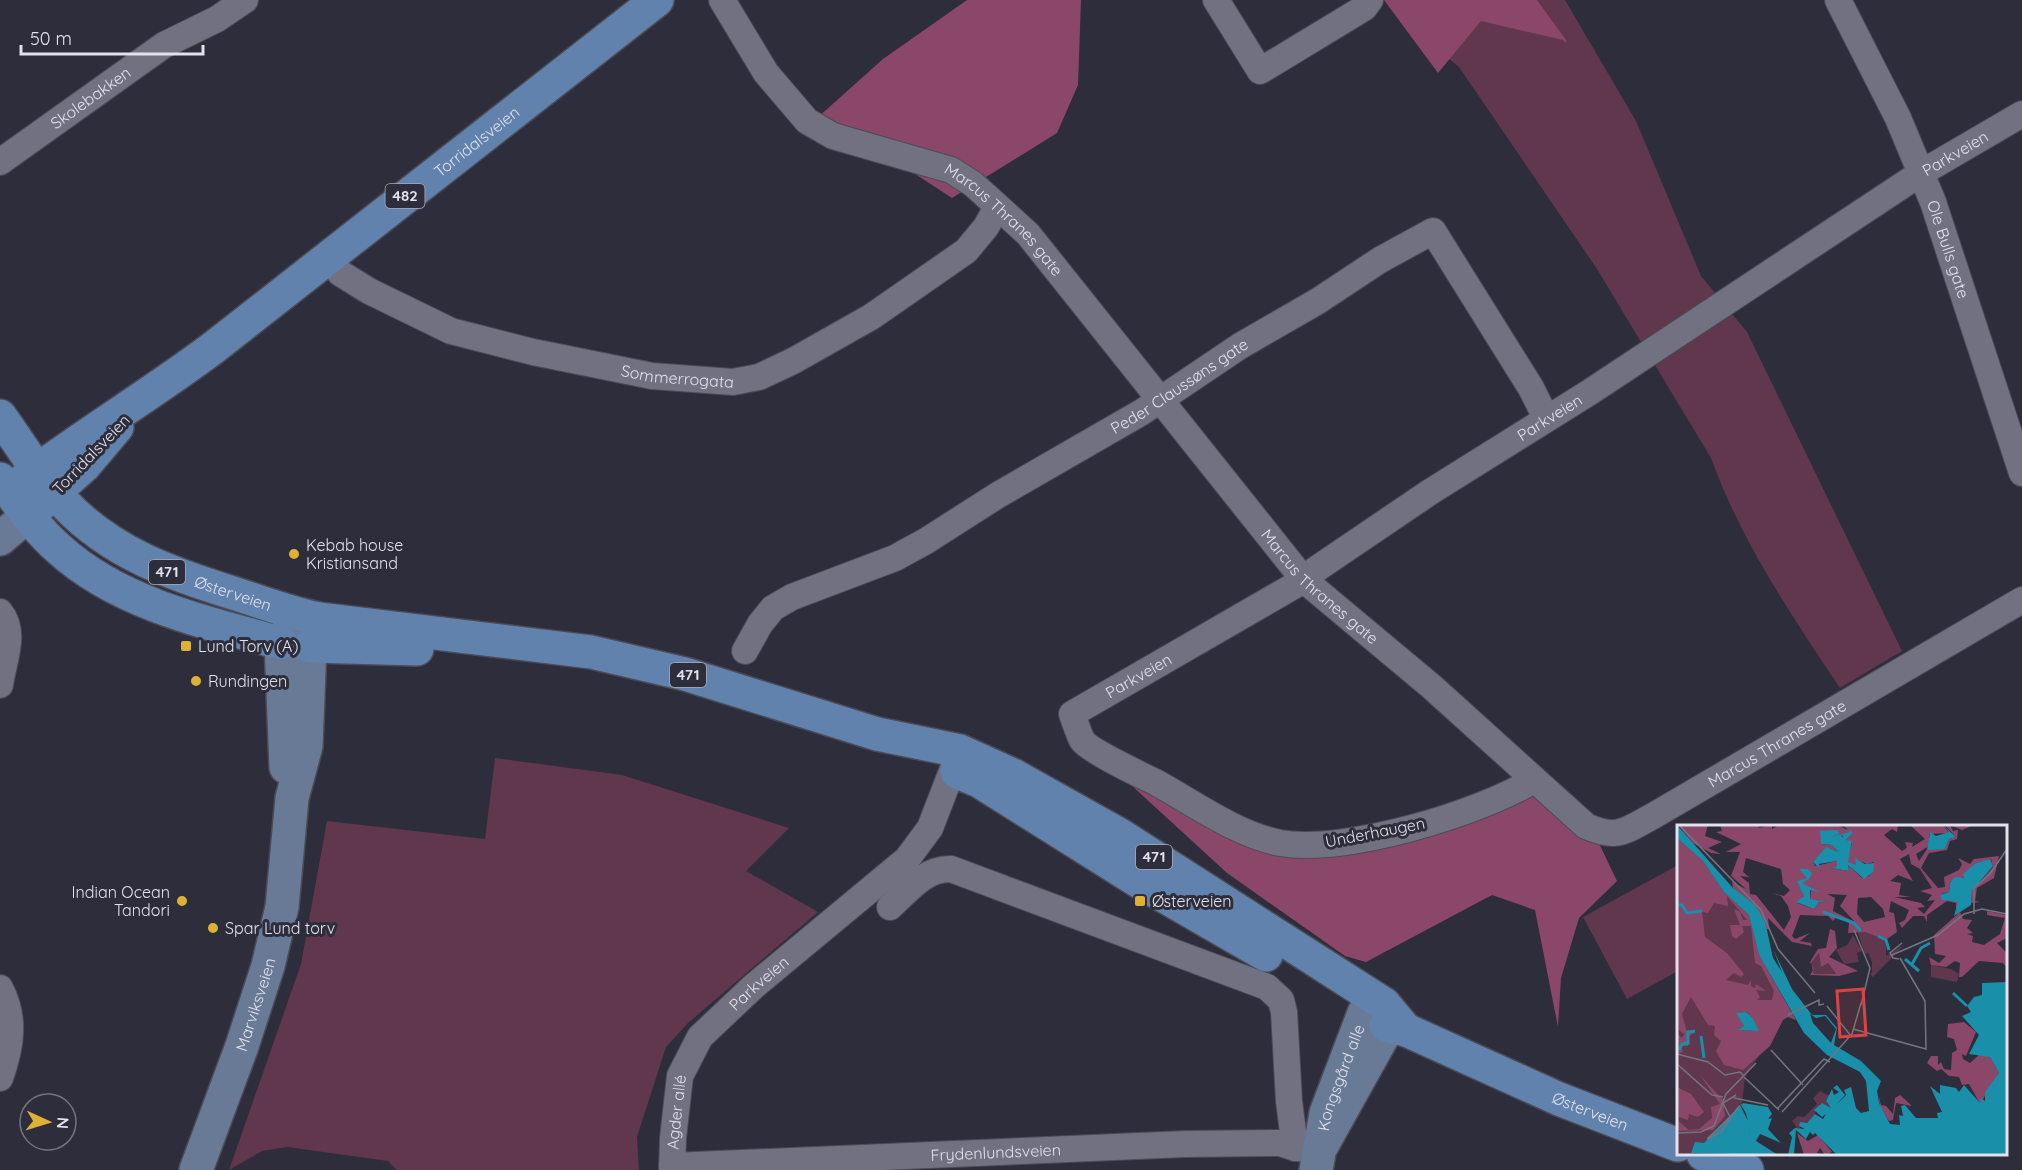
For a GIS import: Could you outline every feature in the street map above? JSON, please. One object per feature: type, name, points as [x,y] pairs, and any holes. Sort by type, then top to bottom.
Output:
[{"type":"main road","name":"Torridalsveien","points":[[9,495],[84,466],[111,433],[153,392],[657,0]]},
{"type":"main road","name":"Østerveien","points":[[0,416],[46,481],[87,524],[128,554],[148,564],[186,580],[298,614],[494,642],[591,652],[636,662],[740,690],[957,761],[979,781],[1143,884],[1386,1018],[1559,1099],[1677,1144]]},
{"type":"main road","name":"Østerveien","points":[[9,495],[60,550],[106,581],[161,607],[296,644],[410,650],[494,642]]},
{"type":"main road","points":[[0,539],[9,495]]},
{"type":"main road","name":"Marviksveien","points":[[196,1170],[242,1046],[274,944],[289,856],[292,798],[285,764],[298,614]]},
{"type":"main road","name":"Kongsgård alle","points":[[1310,1156],[1326,1113],[1386,1018]]},
{"type":"main road","points":[[1706,1155],[1747,1170]]},
{"type":"street","name":"Skolebakken","points":[[0,162],[164,45],[217,19],[245,0]]},
{"type":"street","name":"Marcus Thranes gate","points":[[722,0],[766,73],[807,121],[833,136],[951,170],[973,184],[1028,234],[1304,580],[1393,657],[1432,687],[1586,826],[1604,834],[1619,834],[1753,759],[1894,673],[2022,600]]},
{"type":"street","points":[[1216,0],[1260,70],[1364,8],[1370,0]]},
{"type":"street","name":"Ole Bulls gate","points":[[1838,0],[1898,118],[1921,172],[2022,473]]},
{"type":"street","name":"Parkveien","points":[[1072,714],[1304,580],[1315,570],[1430,492],[1831,234],[1921,172],[2022,114]]},
{"type":"street","name":"Sommerrogata","points":[[329,255],[340,273],[451,332],[533,352],[652,376],[733,382],[759,377],[776,369],[871,317],[966,251],[986,227],[997,207]]},
{"type":"street","name":"Peder Claussøns gate","points":[[745,651],[760,624],[773,609],[905,552],[1142,412],[1380,260],[1433,231],[1531,388],[1546,418]]},
{"type":"street","points":[[0,612],[7,621],[10,633],[0,685]]},
{"type":"street","name":"Underhaugen","points":[[1072,714],[1083,742],[1221,819],[1251,834],[1281,843],[1317,844],[1389,832],[1475,809],[1510,795],[1534,780]]},
{"type":"street","name":"Parkveien","points":[[689,1054],[700,1037],[739,999],[907,859],[930,828],[957,761]]},
{"type":"street","points":[[890,908],[928,874],[936,870],[951,869],[1267,987],[1281,1000],[1284,1012],[1289,1101],[1310,1156]]},
{"type":"street","points":[[0,988],[8,1002],[11,1038],[0,1078]]},
{"type":"street","name":"Agder allé","points":[[672,1168],[680,1076],[689,1054]]},
{"type":"street","name":"Frydenlundsveien","points":[[672,1168],[1185,1144],[1280,1143],[1310,1156]]},
{"type":"shaded area","points":[[967,0],[1081,0],[1078,85],[1057,133],[952,198],[886,155],[816,119],[883,59]]},
{"type":"shaded area","points":[[1384,0],[1537,0],[1566,43],[1563,40],[1481,21],[1438,73]]},
{"type":"shaded area","points":[[1390,0],[1565,0],[1636,121],[1701,276],[1747,332],[1902,651],[1840,688],[1768,577],[1737,519],[1711,458],[1597,269],[1459,67],[1398,17]]},
{"type":"shaded area","points":[[495,758],[622,775],[789,828],[746,871],[818,912],[688,1023],[666,1047],[637,1137],[639,1170],[397,1170],[388,1161],[287,1147],[262,1151],[229,1170],[301,964],[327,821],[485,839]]},
{"type":"shaded area","points":[[1534,780],[1595,835],[1617,881],[1579,918],[1561,978],[1558,1027],[1535,910],[1492,895],[1366,962],[1345,956],[1227,873],[1130,784],[1317,844]]},
{"type":"shaded area","points":[[1677,866],[1677,972],[1627,999],[1583,917]]},
{"type":"place","name":"Kebab house Kristiansand","points":[[294,554]]},
{"type":"place","name":"Lund Torv (A)","points":[[186,646]]},
{"type":"place","name":"Rundingen","points":[[196,681]]},
{"type":"place","name":"Indian Ocean Tandori","points":[[182,901]]},
{"type":"place","name":"Østerveien","points":[[1140,901]]},
{"type":"place","name":"Spar Lund torv","points":[[213,928]]}]
